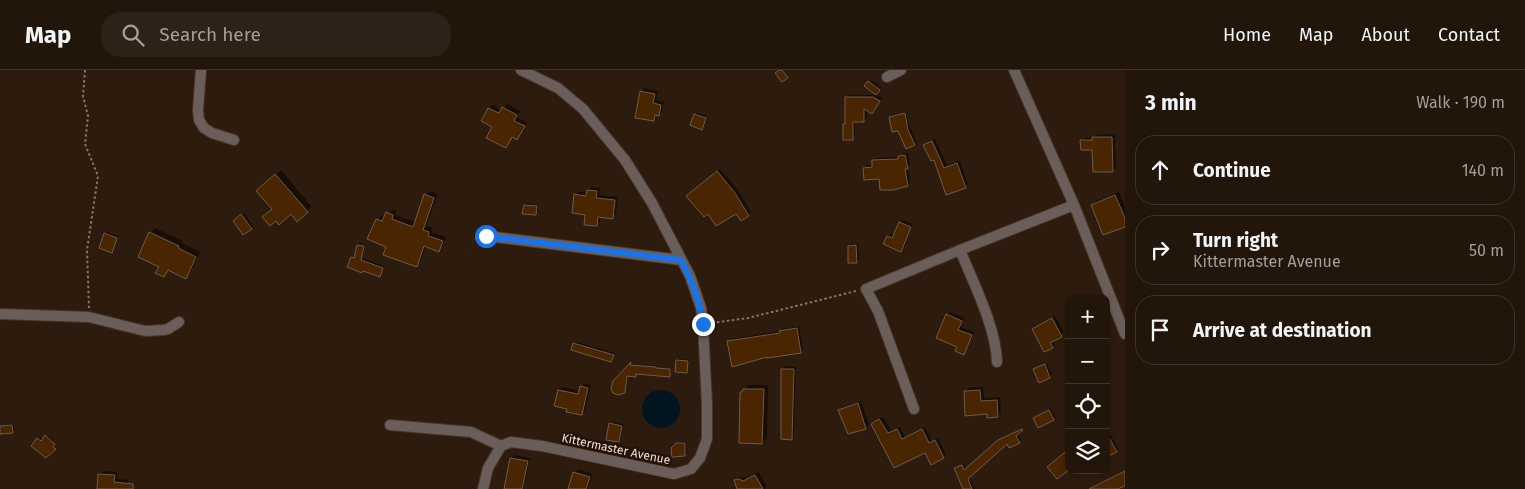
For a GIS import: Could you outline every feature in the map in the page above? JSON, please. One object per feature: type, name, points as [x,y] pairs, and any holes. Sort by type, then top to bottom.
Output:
[{"type":"street","points":[[201,70],[199,120],[204,128],[212,133],[234,140]]},
{"type":"street","name":"Kittermaster Avenue","points":[[500,446],[511,442],[535,444],[674,474],[691,469],[700,458],[706,439],[707,405],[703,324],[701,308],[690,276],[652,202],[625,160],[583,109],[558,88],[521,70]]},
{"type":"street","points":[[887,76],[901,70]]},
{"type":"street","points":[[1014,70],[1074,205],[1125,334]]},
{"type":"street","points":[[914,409],[878,312],[866,289],[1074,205]]},
{"type":"street","points":[[486,236],[681,260]]},
{"type":"street","points":[[960,250],[993,335],[997,350],[997,362]]},
{"type":"street","points":[[0,314],[89,317],[145,331],[168,329],[179,322]]},
{"type":"street","points":[[390,425],[471,432],[500,446],[488,468],[483,489]]},
{"type":"path","points":[[85,70],[83,96],[88,116],[85,144],[98,176],[87,250],[89,317]]},
{"type":"path","points":[[703,324],[748,318],[866,289]]},
{"type":"water","points":[[661,390],[675,395],[680,409],[675,423],[661,428],[647,423],[642,409],[647,395]]},
{"type":"building","points":[[780,70],[788,78],[782,82],[775,73]]},
{"type":"building","points":[[868,81],[880,90],[876,95],[864,86]]},
{"type":"building","points":[[640,91],[655,94],[653,103],[661,105],[659,116],[655,115],[654,121],[635,118]]},
{"type":"building","points":[[845,97],[873,97],[880,101],[872,114],[864,109],[864,122],[853,122],[853,140],[843,140]]},
{"type":"building","points":[[502,107],[517,115],[514,121],[525,126],[517,140],[512,137],[506,148],[486,138],[492,127],[481,121],[488,108],[499,113]]},
{"type":"building","points":[[905,113],[908,130],[915,145],[906,149],[898,131],[892,132],[889,117]]},
{"type":"building","points":[[694,114],[706,118],[702,130],[690,125]]},
{"type":"building","points":[[1092,137],[1112,137],[1113,172],[1093,172],[1092,150],[1081,150],[1080,140],[1092,140]]},
{"type":"building","points":[[932,141],[944,168],[957,163],[966,188],[946,195],[934,160],[931,161],[923,145]]},
{"type":"building","points":[[905,155],[908,169],[905,169],[908,186],[893,190],[880,190],[879,179],[864,180],[863,168],[872,167],[872,160],[898,159],[898,156]]},
{"type":"building","points":[[717,171],[735,193],[749,216],[741,221],[736,214],[716,226],[708,214],[704,217],[686,196]]},
{"type":"building","points":[[275,174],[308,212],[297,222],[291,214],[279,225],[276,221],[270,226],[262,217],[272,209],[256,191]]},
{"type":"building","points":[[587,190],[597,191],[596,198],[615,200],[613,219],[598,217],[597,226],[584,225],[585,215],[572,213],[574,194],[586,196]]},
{"type":"building","points":[[424,194],[434,198],[423,230],[429,232],[428,236],[443,241],[439,252],[424,246],[417,267],[383,255],[386,247],[367,239],[376,219],[382,221],[386,212],[393,215],[392,219],[413,227]]},
{"type":"building","points":[[1115,195],[1125,218],[1125,227],[1103,235],[1091,205]]},
{"type":"building","points":[[524,205],[537,206],[536,215],[522,214]]},
{"type":"building","points":[[241,214],[252,229],[243,235],[233,221]]},
{"type":"building","points":[[899,222],[911,227],[901,252],[883,244],[887,236],[892,238]]},
{"type":"building","points":[[149,232],[179,246],[178,248],[196,257],[186,279],[168,270],[164,277],[155,273],[159,267],[138,257]]},
{"type":"building","points":[[104,233],[117,238],[112,253],[99,248]]},
{"type":"building","points":[[357,245],[364,246],[361,260],[383,268],[380,277],[347,267],[351,257],[354,258]]},
{"type":"building","points":[[856,245],[857,263],[848,263],[848,246]]},
{"type":"building","points":[[946,314],[962,321],[958,330],[972,335],[964,355],[955,351],[957,347],[936,338]]},
{"type":"building","points":[[1052,318],[1062,337],[1050,343],[1053,348],[1044,352],[1032,329]]},
{"type":"building","points":[[797,328],[801,353],[767,357],[732,367],[727,341],[780,333],[779,331]]},
{"type":"building","points":[[573,343],[614,355],[611,362],[571,350]]},
{"type":"building","points":[[676,360],[688,361],[687,373],[675,372]]},
{"type":"building","points":[[631,362],[630,365],[670,369],[670,377],[636,374],[636,377],[627,376],[625,393],[618,395],[613,393],[611,389],[613,381]]},
{"type":"building","points":[[1045,364],[1050,378],[1039,383],[1033,369]]},
{"type":"building","points":[[781,369],[794,369],[792,440],[781,439]]},
{"type":"building","points":[[580,386],[588,388],[582,415],[566,412],[567,409],[554,406],[558,390],[578,394]]},
{"type":"building","points":[[743,389],[764,389],[762,444],[739,443],[740,392]]},
{"type":"building","points":[[980,390],[981,401],[997,400],[998,417],[987,418],[987,414],[965,416],[964,391]]},
{"type":"building","points":[[858,403],[866,429],[848,434],[838,410]]},
{"type":"building","points":[[1049,410],[1054,420],[1038,428],[1033,418]]},
{"type":"building","points":[[879,419],[888,433],[897,429],[902,439],[922,429],[929,443],[935,440],[944,458],[931,465],[925,453],[894,468],[871,424]]},
{"type":"building","points":[[609,423],[622,426],[619,442],[606,440]]},
{"type":"building","points":[[12,425],[13,433],[0,434],[0,426]]},
{"type":"building","points":[[1022,429],[1016,436],[1020,443],[1009,448],[1007,444],[968,479],[972,489],[963,489],[954,468],[962,465],[964,470],[998,440]]},
{"type":"building","points":[[45,435],[55,444],[53,447],[56,449],[46,458],[31,446],[37,438],[41,441]]},
{"type":"building","points":[[1110,439],[1117,452],[1110,455]]},
{"type":"building","points":[[676,443],[685,443],[685,456],[672,457],[671,448]]},
{"type":"building","points":[[1065,452],[1065,473],[1057,479],[1047,467]]},
{"type":"building","points":[[510,458],[528,461],[522,489],[504,489]]},
{"type":"building","points":[[1125,471],[1125,486],[1117,489],[1089,489]]},
{"type":"building","points":[[573,472],[590,477],[586,489],[568,489]]},
{"type":"building","points":[[98,474],[115,475],[114,482],[133,484],[133,489],[97,489]]},
{"type":"building","points":[[755,475],[763,489],[737,489],[734,480],[739,479],[743,481]]},
{"type":"route","points":[[486,236],[681,260],[690,276],[701,308],[703,324]]}]
